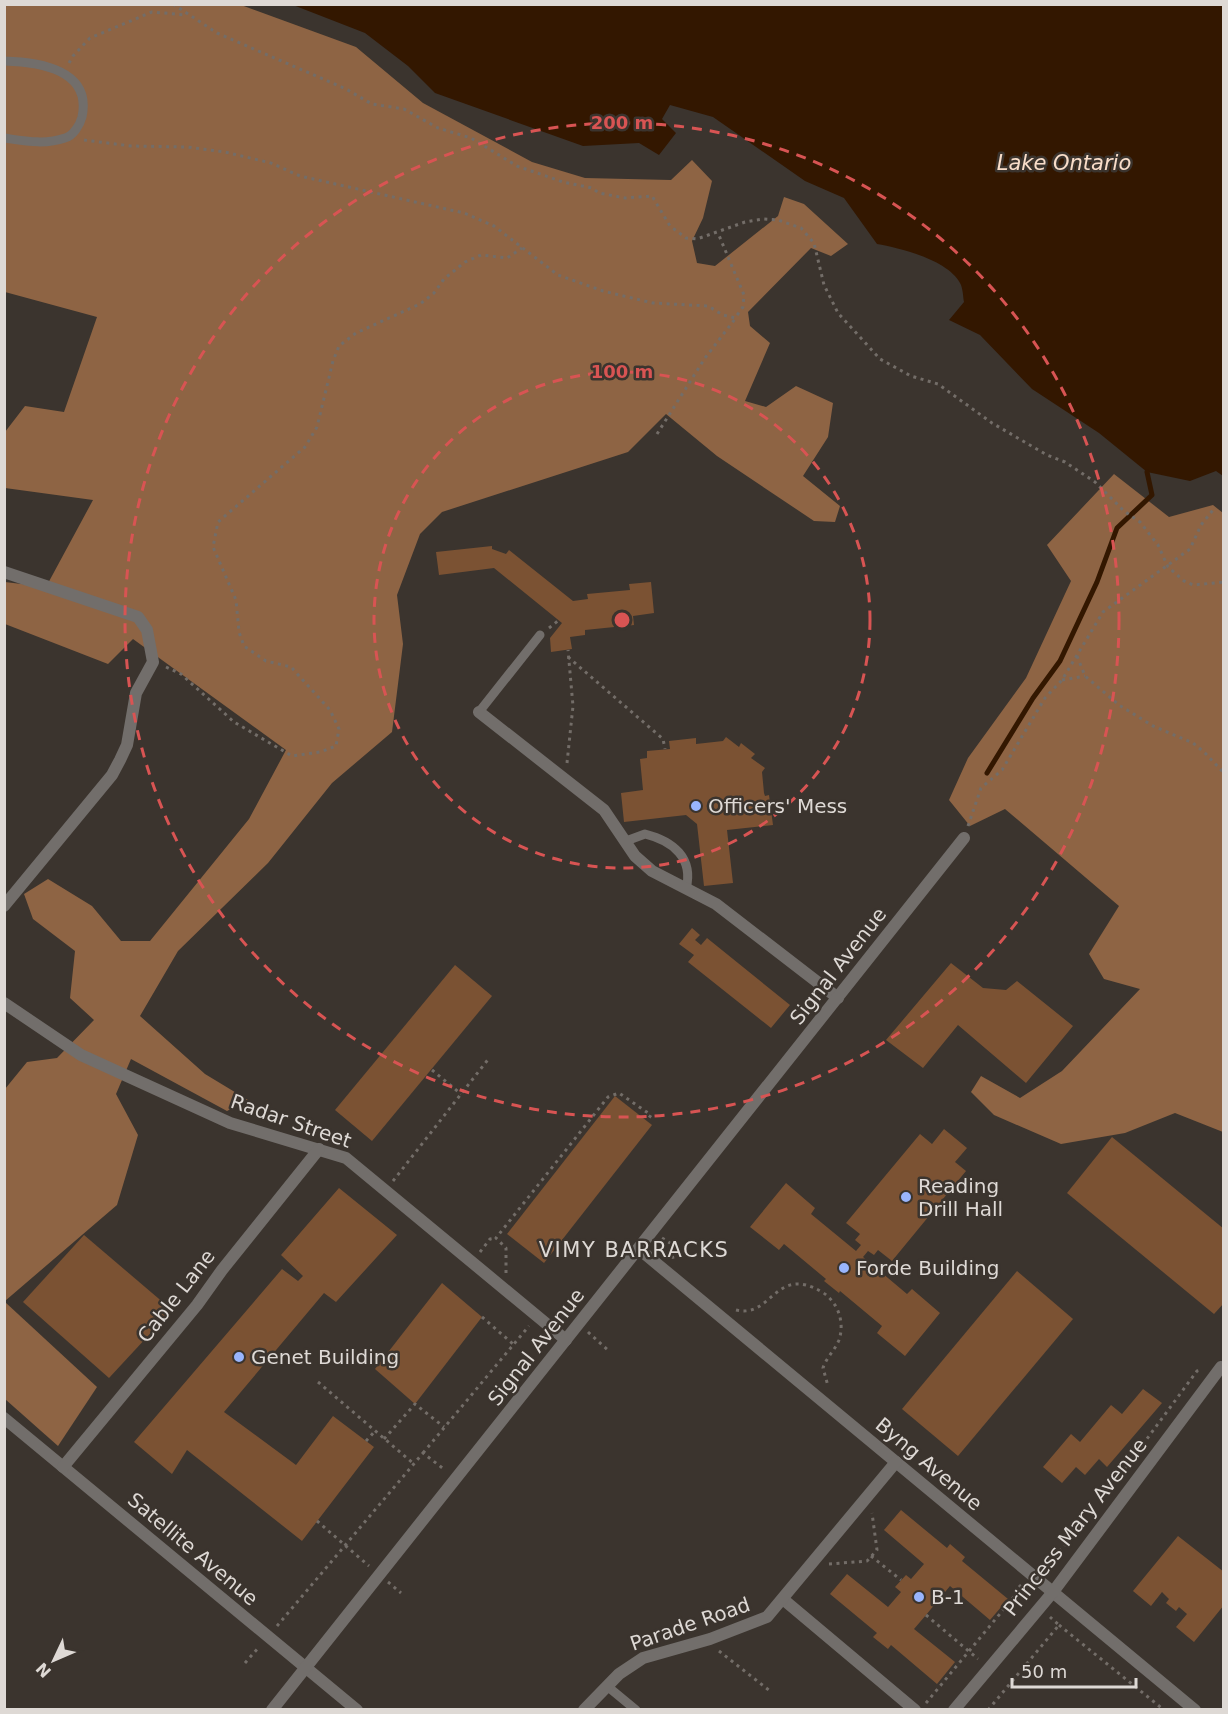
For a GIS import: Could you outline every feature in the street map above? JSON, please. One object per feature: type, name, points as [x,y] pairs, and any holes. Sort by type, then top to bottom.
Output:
[{"type":"street","points":[[4,572],[138,617],[147,630],[153,662],[136,693],[127,745],[112,775],[4,906]]},
{"type":"street","points":[[479,712],[604,810],[635,856],[652,871],[716,904],[838,998]]},
{"type":"street","name":"Signal Avenue","points":[[272,1710],[964,838]]},
{"type":"street","name":"Radar Street","points":[[4,1003],[81,1055],[230,1123],[346,1158],[566,1340]]},
{"type":"street","name":"Cable Lane","points":[[63,1467],[197,1305],[222,1270],[319,1149]]},
{"type":"street","name":"Byng Avenue","points":[[639,1249],[1195,1710]]},
{"type":"street","name":"Princess Mary Avenue","points":[[954,1710],[1053,1592],[1221,1367],[1224,1370]]},
{"type":"street","name":"Satellite Avenue","points":[[4,1418],[357,1710]]},
{"type":"street","name":"Parade Road","points":[[584,1710],[607,1686],[643,1658],[756,1623],[766,1617],[784,1600],[896,1462]]},
{"type":"street","points":[[784,1600],[920,1707]]},
{"type":"lane","points":[[4,61],[48,66],[65,74],[78,87],[84,105],[80,124],[68,138],[39,143],[4,138]]},
{"type":"lane","points":[[479,712],[540,635]]},
{"type":"lane","points":[[626,841],[645,834],[666,842],[688,866],[686,889]]},
{"type":"lane","points":[[607,1686],[636,1710]]},
{"type":"path","points":[[173,4],[217,33],[346,89],[372,104],[404,108],[438,128],[471,138],[517,166],[563,182],[592,188],[599,194],[625,198],[652,196],[670,226],[686,238],[697,239],[746,222],[763,219],[778,220],[801,228],[814,243],[824,285],[838,313],[880,358],[903,372],[938,384],[992,423],[1047,455],[1065,462],[1095,483],[1124,512],[1140,522],[1158,545],[1168,567],[1184,581],[1193,585],[1224,582]]},
{"type":"path","points":[[65,74],[73,56],[90,38],[152,12],[188,15]]},
{"type":"path","points":[[68,138],[131,146],[187,147],[225,152],[271,163],[300,176],[464,213],[494,226],[558,275],[603,291],[653,303],[708,306],[723,315],[735,318]]},
{"type":"path","points":[[657,434],[705,358],[743,307],[744,295],[718,233]]},
{"type":"path","points":[[153,662],[181,674],[234,722],[292,756],[320,752],[336,746],[339,729],[330,710],[291,667],[266,661],[244,646],[239,632],[236,600],[213,547],[218,522],[305,447],[317,427],[333,361],[339,346],[356,333],[420,304],[434,293],[444,279],[465,262],[481,255],[507,258],[522,248]]},
{"type":"path","points":[[964,838],[981,788],[1002,770],[1045,699],[1062,680],[1103,612],[1190,549],[1201,525],[1213,510]]},
{"type":"path","points":[[566,780],[573,706],[568,650]]},
{"type":"path","points":[[1077,656],[1086,676],[1119,705],[1153,726],[1193,743],[1224,773]]},
{"type":"path","points":[[568,657],[663,739],[665,749]]},
{"type":"path","points":[[1062,680],[1086,676]]},
{"type":"path","points":[[398,1188],[392,1182],[490,1057]]},
{"type":"path","points":[[432,1070],[461,1094]]},
{"type":"path","points":[[470,1247],[479,1254],[490,1239],[496,1238],[608,1097],[619,1092],[629,1097],[651,1115],[647,1121]]},
{"type":"path","points":[[496,1238],[506,1248],[506,1275],[497,1268]]},
{"type":"path","points":[[482,1317],[513,1344]]},
{"type":"path","points":[[579,1324],[610,1352]]},
{"type":"path","points":[[245,1662],[346,1547],[529,1326],[544,1338],[554,1330]]},
{"type":"path","points":[[1104,1497],[1197,1371]]},
{"type":"path","points":[[318,1382],[414,1464]]},
{"type":"path","points":[[384,1439],[415,1404],[444,1427]]},
{"type":"path","points":[[366,1441],[375,1431]]},
{"type":"path","points":[[423,1453],[456,1479]]},
{"type":"path","points":[[824,1564],[867,1561],[877,1550],[872,1506]]},
{"type":"path","points":[[317,1521],[401,1593]]},
{"type":"path","points":[[920,1707],[1022,1587],[1061,1552],[1086,1522]]},
{"type":"path","points":[[871,1556],[901,1581]]},
{"type":"path","points":[[1013,1580],[1059,1625],[1164,1710]]},
{"type":"path","points":[[926,1615],[988,1668]]},
{"type":"path","points":[[988,1710],[1059,1625]]},
{"type":"path","points":[[722,1646],[715,1648],[770,1691]]},
{"type":"shaded area","points":[[5,5],[241,5],[356,47],[423,103],[532,162],[585,178],[671,180],[692,160],[712,181],[703,218],[692,241],[697,263],[715,266],[778,216],[784,197],[804,204],[848,244],[831,256],[811,248],[748,312],[750,326],[770,343],[745,401],[766,407],[796,386],[833,403],[828,437],[803,476],[840,506],[835,522],[814,521],[717,456],[666,414],[628,452],[442,512],[420,534],[397,595],[403,644],[392,732],[332,783],[268,863],[178,951],[140,1016],[205,1074],[248,1100],[227,1111],[131,1059],[116,1094],[138,1135],[117,1205],[5,1301],[5,1089],[27,1062],[57,1058],[94,1020],[70,998],[75,951],[33,919],[24,894],[48,879],[92,906],[121,941],[150,941],[249,819],[286,750],[133,639],[108,664],[5,624],[5,582],[46,587],[93,500],[5,488],[5,432],[25,406],[64,412],[97,317],[5,292]]},
{"type":"shaded area","points":[[1114,474],[1169,517],[1213,505],[1223,513],[1223,1132],[1175,1113],[1125,1133],[1061,1144],[994,1115],[971,1092],[981,1076],[1020,1098],[1062,1071],[1140,989],[1104,979],[1089,954],[1119,906],[1005,809],[970,826],[949,800],[968,758],[1026,678],[1071,581],[1047,545]]},
{"type":"shaded area","points":[[5,1302],[97,1387],[58,1446],[5,1399]]},
{"type":"water","name":"Lake Ontario","points":[[293,5],[1223,5],[1223,476],[1216,471],[1190,481],[1147,472],[1099,433],[1032,389],[980,335],[949,320],[964,302],[961,285],[954,275],[923,256],[877,244],[844,198],[805,181],[713,117],[670,105],[662,119],[676,133],[659,155],[639,143],[583,146],[435,93],[408,66],[365,33]]},
{"type":"building","points":[[492,546],[492,549],[506,554],[509,550],[573,601],[588,599],[587,594],[630,590],[629,584],[651,582],[654,613],[633,616],[634,625],[585,630],[585,635],[570,637],[572,649],[551,652],[550,638],[562,623],[494,568],[439,575],[436,552]]},
{"type":"building","name":"Officers' Mess","points":[[726,737],[739,747],[741,743],[755,754],[751,758],[765,768],[762,772],[764,793],[765,796],[769,795],[773,825],[727,830],[733,883],[704,886],[697,824],[686,815],[624,822],[621,793],[643,790],[640,759],[647,758],[647,751],[670,749],[669,741],[696,738],[696,744],[723,741]]},
{"type":"building","points":[[692,928],[700,935],[695,940],[701,945],[707,938],[790,1005],[771,1028],[688,962],[694,955],[679,944]]},
{"type":"building","points":[[951,963],[983,988],[1006,990],[1017,981],[1073,1026],[1026,1083],[958,1025],[923,1068],[886,1040]]},
{"type":"building","points":[[455,965],[492,996],[372,1141],[335,1110]]},
{"type":"building","points":[[615,1096],[652,1125],[544,1263],[507,1234]]},
{"type":"building","points":[[944,1129],[967,1148],[955,1162],[966,1171],[892,1261],[878,1250],[874,1255],[868,1251],[863,1257],[907,1294],[912,1289],[940,1313],[905,1356],[877,1333],[882,1326],[840,1291],[839,1293],[824,1281],[826,1279],[784,1244],[779,1250],[750,1227],[786,1183],[815,1208],[811,1214],[856,1251],[861,1245],[855,1240],[860,1234],[846,1223],[920,1134],[932,1144]]},
{"type":"building","points":[[1112,1137],[1224,1229],[1224,1303],[1214,1314],[1067,1193]]},
{"type":"building","name":"Genet Building","points":[[339,1188],[397,1235],[336,1302],[324,1293],[224,1412],[296,1465],[333,1416],[374,1447],[302,1541],[187,1450],[172,1474],[134,1442],[282,1269],[298,1281],[303,1276],[281,1255]]},
{"type":"building","points":[[84,1235],[172,1310],[109,1378],[23,1302]]},
{"type":"building","points":[[1017,1271],[1073,1319],[958,1456],[902,1409]]},
{"type":"building","points":[[442,1283],[482,1317],[415,1404],[375,1369]]},
{"type":"building","points":[[1143,1389],[1162,1403],[1107,1467],[1099,1459],[1085,1475],[1076,1467],[1062,1483],[1043,1467],[1071,1434],[1080,1442],[1111,1405],[1122,1414]]},
{"type":"building","name":"B-1","points":[[901,1510],[947,1548],[950,1544],[965,1557],[962,1561],[1008,1599],[990,1620],[950,1586],[914,1629],[955,1662],[937,1684],[891,1645],[888,1649],[873,1637],[877,1633],[830,1594],[847,1574],[888,1607],[901,1592],[895,1587],[906,1575],[911,1579],[924,1564],[884,1530]]},
{"type":"building","points":[[1178,1536],[1224,1572],[1224,1605],[1194,1642],[1176,1627],[1187,1614],[1179,1607],[1176,1611],[1166,1603],[1169,1599],[1162,1592],[1151,1606],[1133,1591]]},
{"type":"waterway","points":[[987,773],[1033,698],[1060,661],[1097,582],[1117,528],[1152,495],[1147,472]]},
{"type":"place","name":"Officers' Mess","points":[[696,806]]},
{"type":"place","name":"Reading Drill Hall","points":[[906,1197]]},
{"type":"place","name":"Forde Building","points":[[844,1268]]},
{"type":"place","name":"Genet Building","points":[[239,1357]]},
{"type":"place","name":"B-1","points":[[919,1597]]},
{"type":"district","name":"VIMY BARRACKS","points":[[634,1250]]}]
